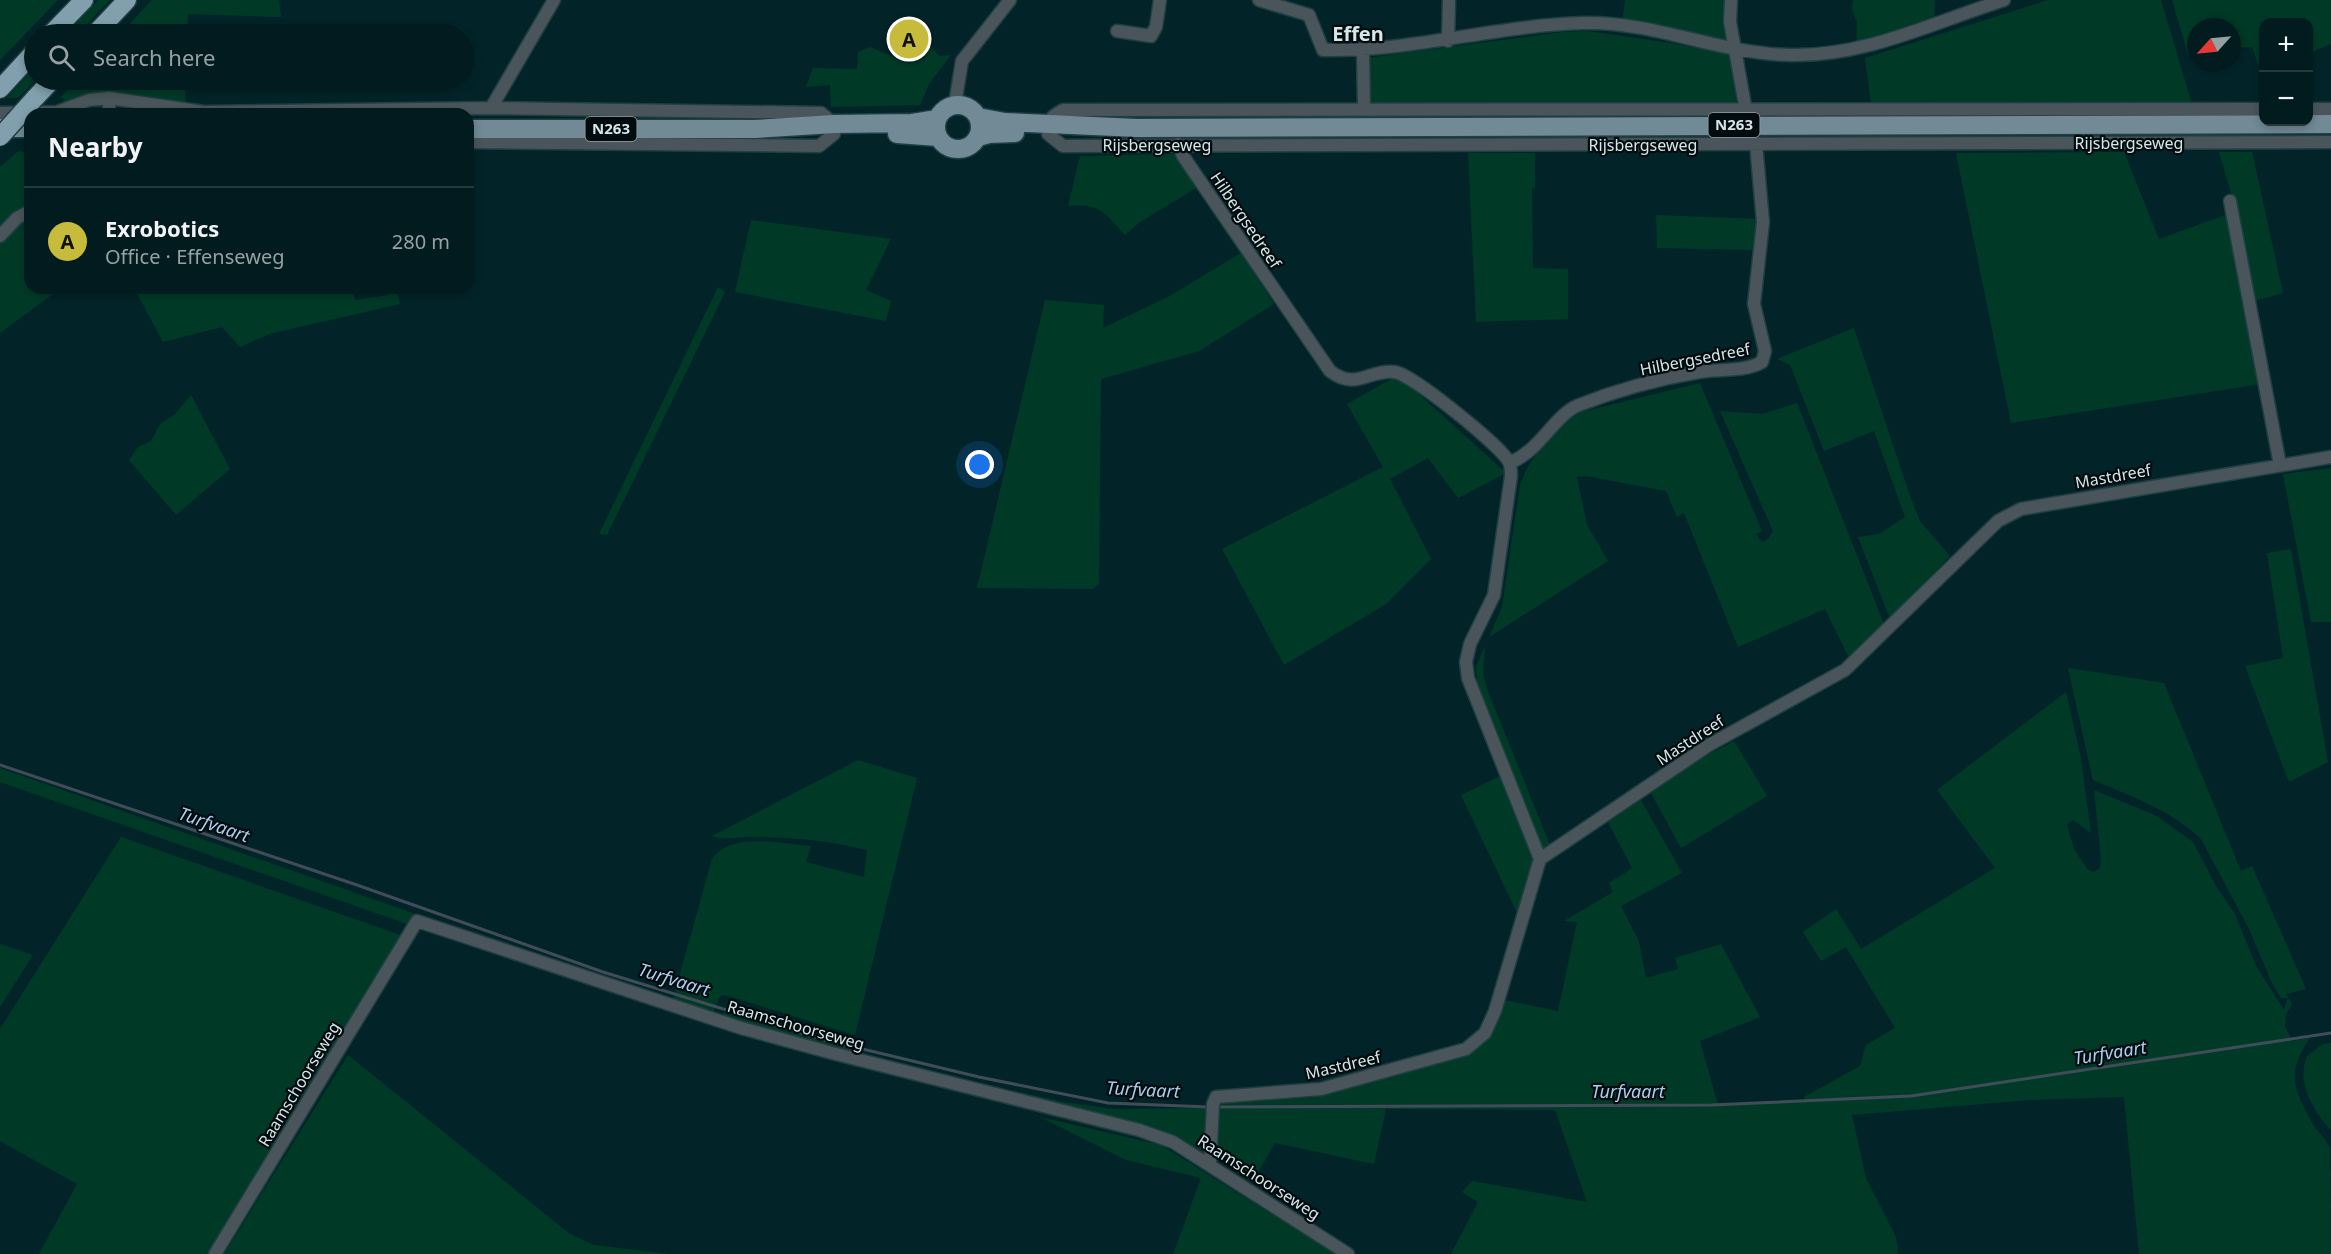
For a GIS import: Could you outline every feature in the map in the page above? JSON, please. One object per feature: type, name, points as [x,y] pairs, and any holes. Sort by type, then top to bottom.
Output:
[{"type":"highway","points":[[61,24],[84,0]]},
{"type":"highway","points":[[104,24],[127,0]]},
{"type":"highway","points":[[0,89],[8,77],[24,62]]},
{"type":"highway","points":[[0,145],[2,126],[43,90]]},
{"type":"main road","name":"N263","points":[[955,104],[972,110],[978,117]]},
{"type":"main road","points":[[937,128],[942,112],[955,104]]},
{"type":"main road","points":[[978,117],[980,133],[978,137]]},
{"type":"main road","name":"Rijsbergseweg","points":[[978,117],[1048,128]]},
{"type":"main road","name":"N263","points":[[474,129],[755,129],[829,124],[912,123],[937,128],[951,149],[968,147],[978,137]]},
{"type":"main road","name":"Rijsbergseweg","points":[[978,137],[1048,128],[2331,124]]},
{"type":"main road","points":[[2,126],[24,128]]},
{"type":"street","points":[[491,108],[554,0]]},
{"type":"street","points":[[955,104],[962,61],[1010,0]]},
{"type":"street","points":[[1117,31],[1151,36],[1156,27],[1160,0]]},
{"type":"street","points":[[1259,0],[1289,4],[1309,15],[1323,50],[1363,51],[1448,41],[1561,23],[1605,22],[1736,49],[1790,55],[1857,47],[1891,40],[2004,0]]},
{"type":"street","points":[[1448,41],[1449,0]]},
{"type":"street","points":[[1731,0],[1730,22],[1746,111]]},
{"type":"street","points":[[1363,51],[1364,108]]},
{"type":"street","points":[[68,108],[90,100],[109,98],[182,108]]},
{"type":"street","points":[[109,98],[109,108]]},
{"type":"street","points":[[474,108],[829,124],[819,146],[474,141]]},
{"type":"street","name":"Rijsbergseweg","points":[[2259,109],[1063,110],[1052,116],[1048,128],[1063,146],[2331,142]]},
{"type":"street","points":[[2313,109],[2331,109]]},
{"type":"street","points":[[2,126],[24,120]]},
{"type":"street","name":"Hilbergsedreef","points":[[1178,144],[1183,156],[1330,371],[1349,380],[1384,372],[1409,377],[1451,408],[1510,463],[1532,451],[1565,413],[1576,406],[1614,392],[1762,362],[1765,351],[1757,326],[1754,295],[1763,222],[1756,144]]},
{"type":"street","points":[[2230,201],[2280,465]]},
{"type":"street","points":[[0,236],[17,218],[24,214]]},
{"type":"street","name":"Mastdreef","points":[[1210,1164],[1213,1107],[1216,1097],[1267,1095],[1321,1089],[1466,1048],[1485,1033],[1496,1011],[1540,859],[1709,745],[1845,670],[1998,521],[2021,509],[2331,457]]},
{"type":"street","points":[[1510,463],[1512,476],[1494,595],[1470,644],[1466,662],[1468,678],[1540,859]]},
{"type":"street","name":"Raamschoorseweg","points":[[215,1254],[417,921],[752,1031],[1139,1130],[1173,1142],[1348,1254]]},
{"type":"green space","points":[[0,0],[58,0],[35,24],[24,24],[24,35],[0,60]]},
{"type":"green space","points":[[98,0],[110,0],[87,24],[75,24]]},
{"type":"green space","points":[[152,0],[279,0],[281,17],[188,14],[188,24],[129,24]]},
{"type":"green space","points":[[1625,0],[1731,0],[1730,44],[1622,25]]},
{"type":"green space","points":[[1853,0],[1935,0],[1934,26],[1856,48],[1857,22],[1852,9]]},
{"type":"green space","points":[[2048,0],[2161,0],[2192,104],[1871,104],[1865,58]]},
{"type":"green space","points":[[2172,0],[2331,0],[2331,44],[2313,51],[2313,18],[2259,18],[2259,66],[2252,47],[2241,48],[2241,18],[2187,18],[2187,52]]},
{"type":"green space","points":[[1587,31],[1671,43],[1731,55],[1737,105],[1369,105],[1366,58],[1562,32]]},
{"type":"green space","points":[[931,46],[939,56],[951,55],[929,84],[920,105],[831,107],[830,85],[806,87],[813,68],[857,69],[858,52],[870,47],[899,59],[923,59]]},
{"type":"green space","points":[[24,79],[24,90],[26,90],[18,98],[7,98]]},
{"type":"green space","points":[[68,90],[185,90],[186,108],[129,95],[105,95],[58,107],[65,99],[60,98]]},
{"type":"green space","points":[[18,151],[24,152],[24,208],[0,226],[0,167]]},
{"type":"green space","points":[[2124,152],[2159,239],[2231,213],[2261,384],[2011,423],[1956,153]]},
{"type":"green space","points":[[2219,152],[2252,152],[2283,293],[2255,301],[2240,223]]},
{"type":"green space","points":[[1468,153],[1535,153],[1535,188],[1532,189],[1533,268],[1568,269],[1568,319],[1476,322]]},
{"type":"green space","points":[[1176,154],[1198,187],[1140,222],[1125,235],[1101,211],[1087,206],[1068,206],[1080,156]]},
{"type":"green space","points":[[1656,215],[1761,219],[1755,250],[1657,248]]},
{"type":"green space","points":[[24,219],[24,294],[53,294],[0,333],[0,241]]},
{"type":"green space","points":[[751,220],[891,239],[866,290],[891,301],[886,321],[735,292]]},
{"type":"green space","points":[[1241,253],[1274,304],[1199,351],[1101,379],[1099,584],[1093,589],[977,588],[1045,300],[1104,305],[1103,328],[1168,297]]},
{"type":"green space","points":[[718,287],[725,292],[607,535],[599,534]]},
{"type":"green space","points":[[137,294],[354,294],[355,300],[398,294],[400,304],[269,334],[240,347],[222,327],[163,342]]},
{"type":"green space","points":[[1854,328],[1920,521],[1950,556],[1890,619],[1858,537],[1879,534],[1905,517],[1874,431],[1824,451],[1790,365],[1777,359]]},
{"type":"green space","points":[[1393,378],[1410,386],[1506,473],[1458,498],[1428,458],[1390,479],[1431,559],[1386,604],[1284,665],[1222,549],[1383,467],[1347,404]]},
{"type":"green space","points":[[1700,383],[1762,531],[1756,534],[1762,542],[1768,539],[1773,531],[1720,411],[1762,414],[1797,403],[1884,624],[1849,658],[1825,609],[1738,647],[1684,513],[1677,517],[1666,491],[1586,476],[1577,477],[1587,525],[1608,561],[1489,637],[1502,607],[1520,485],[1524,474],[1544,444],[1562,426],[1581,412]]},
{"type":"green space","points":[[191,395],[230,469],[176,515],[129,460],[138,447],[151,441],[160,424],[175,414]]},
{"type":"green space","points":[[2331,468],[2331,622],[2311,622],[2283,474]]},
{"type":"green space","points":[[2291,549],[2328,762],[2289,782],[2245,666],[2283,658],[2267,553]]},
{"type":"green space","points":[[1485,646],[1483,674],[1487,689],[1550,845],[1542,850],[1478,691],[1476,667]]},
{"type":"green space","points":[[2068,668],[2164,683],[2241,871],[2252,866],[2306,989],[2286,994],[2292,1004],[2286,1014],[2285,1026],[2292,1041],[2310,1038],[2297,1061],[2295,1082],[2301,1102],[2314,1126],[2330,1148],[2331,1254],[2139,1254],[2124,1097],[2029,1100],[1852,1115],[1866,1178],[1896,1237],[1898,1254],[1451,1254],[1478,1202],[1462,1192],[1472,1181],[1587,1202],[1555,1110],[1386,1109],[1374,1164],[1275,1143],[1252,1183],[1222,1158],[1218,1143],[1220,1103],[1318,1097],[1465,1054],[1481,1043],[1491,1032],[1504,1000],[1558,1011],[1577,922],[1564,921],[1613,892],[1609,883],[1632,868],[1608,822],[1641,800],[1682,873],[1621,906],[1639,942],[1646,978],[1678,969],[1675,958],[1721,944],[1760,1017],[1700,1041],[1718,1105],[1805,1102],[1804,1097],[1860,1066],[1866,1045],[1895,1028],[1846,947],[1821,961],[1803,932],[1836,909],[1861,949],[1995,868],[1937,790],[2066,692],[2081,759],[2091,833],[2073,820],[2067,825],[2074,849],[2088,870],[2093,872],[2100,868],[2101,859],[2094,790],[2157,816],[2193,842],[2216,886],[2235,914],[2256,966],[2284,1010],[2288,998],[2281,998],[2272,983],[2248,927],[2201,839],[2164,812],[2093,780]]},
{"type":"green space","points":[[1734,741],[1767,796],[1681,848],[1651,793],[1698,760]]},
{"type":"green space","points":[[858,760],[917,778],[855,1035],[725,995],[720,996],[713,1013],[673,999],[712,859],[721,850],[744,842],[758,841],[811,846],[806,862],[864,877],[867,850],[799,839],[712,836]]},
{"type":"green space","points":[[0,768],[501,944],[595,985],[413,926],[0,782]]},
{"type":"green space","points":[[1500,776],[1533,859],[1518,915],[1461,795]]},
{"type":"green space","points":[[121,837],[406,937],[208,1254],[39,1254],[77,1184],[0,1141],[0,1029]]},
{"type":"green space","points":[[0,944],[33,955],[0,1007]]},
{"type":"green space","points":[[727,1005],[852,1045],[851,1054],[862,1058],[1064,1102],[1113,1109],[1209,1108],[1205,1154],[1181,1141],[1135,1126],[858,1067],[719,1025]]},
{"type":"green space","points":[[2331,1043],[2331,1130],[2318,1114],[2308,1095],[2304,1065],[2307,1056],[2323,1044]]},
{"type":"green space","points":[[348,1055],[570,1234],[594,1245],[668,1254],[224,1254]]},
{"type":"green space","points":[[1040,1117],[1161,1145],[1336,1254],[1173,1254],[1201,1178],[1126,1160]]},
{"type":"waterway","name":"Turfvaart","points":[[0,765],[357,885],[603,972],[821,1039],[979,1077],[1108,1103],[1209,1107]]},
{"type":"waterway","name":"Turfvaart","points":[[1216,1107],[1711,1105],[1911,1096],[2331,1033]]},
{"type":"place","name":"Exrobotics","points":[[909,39]]},
{"type":"district","name":"Effen","points":[[1358,34]]}]
